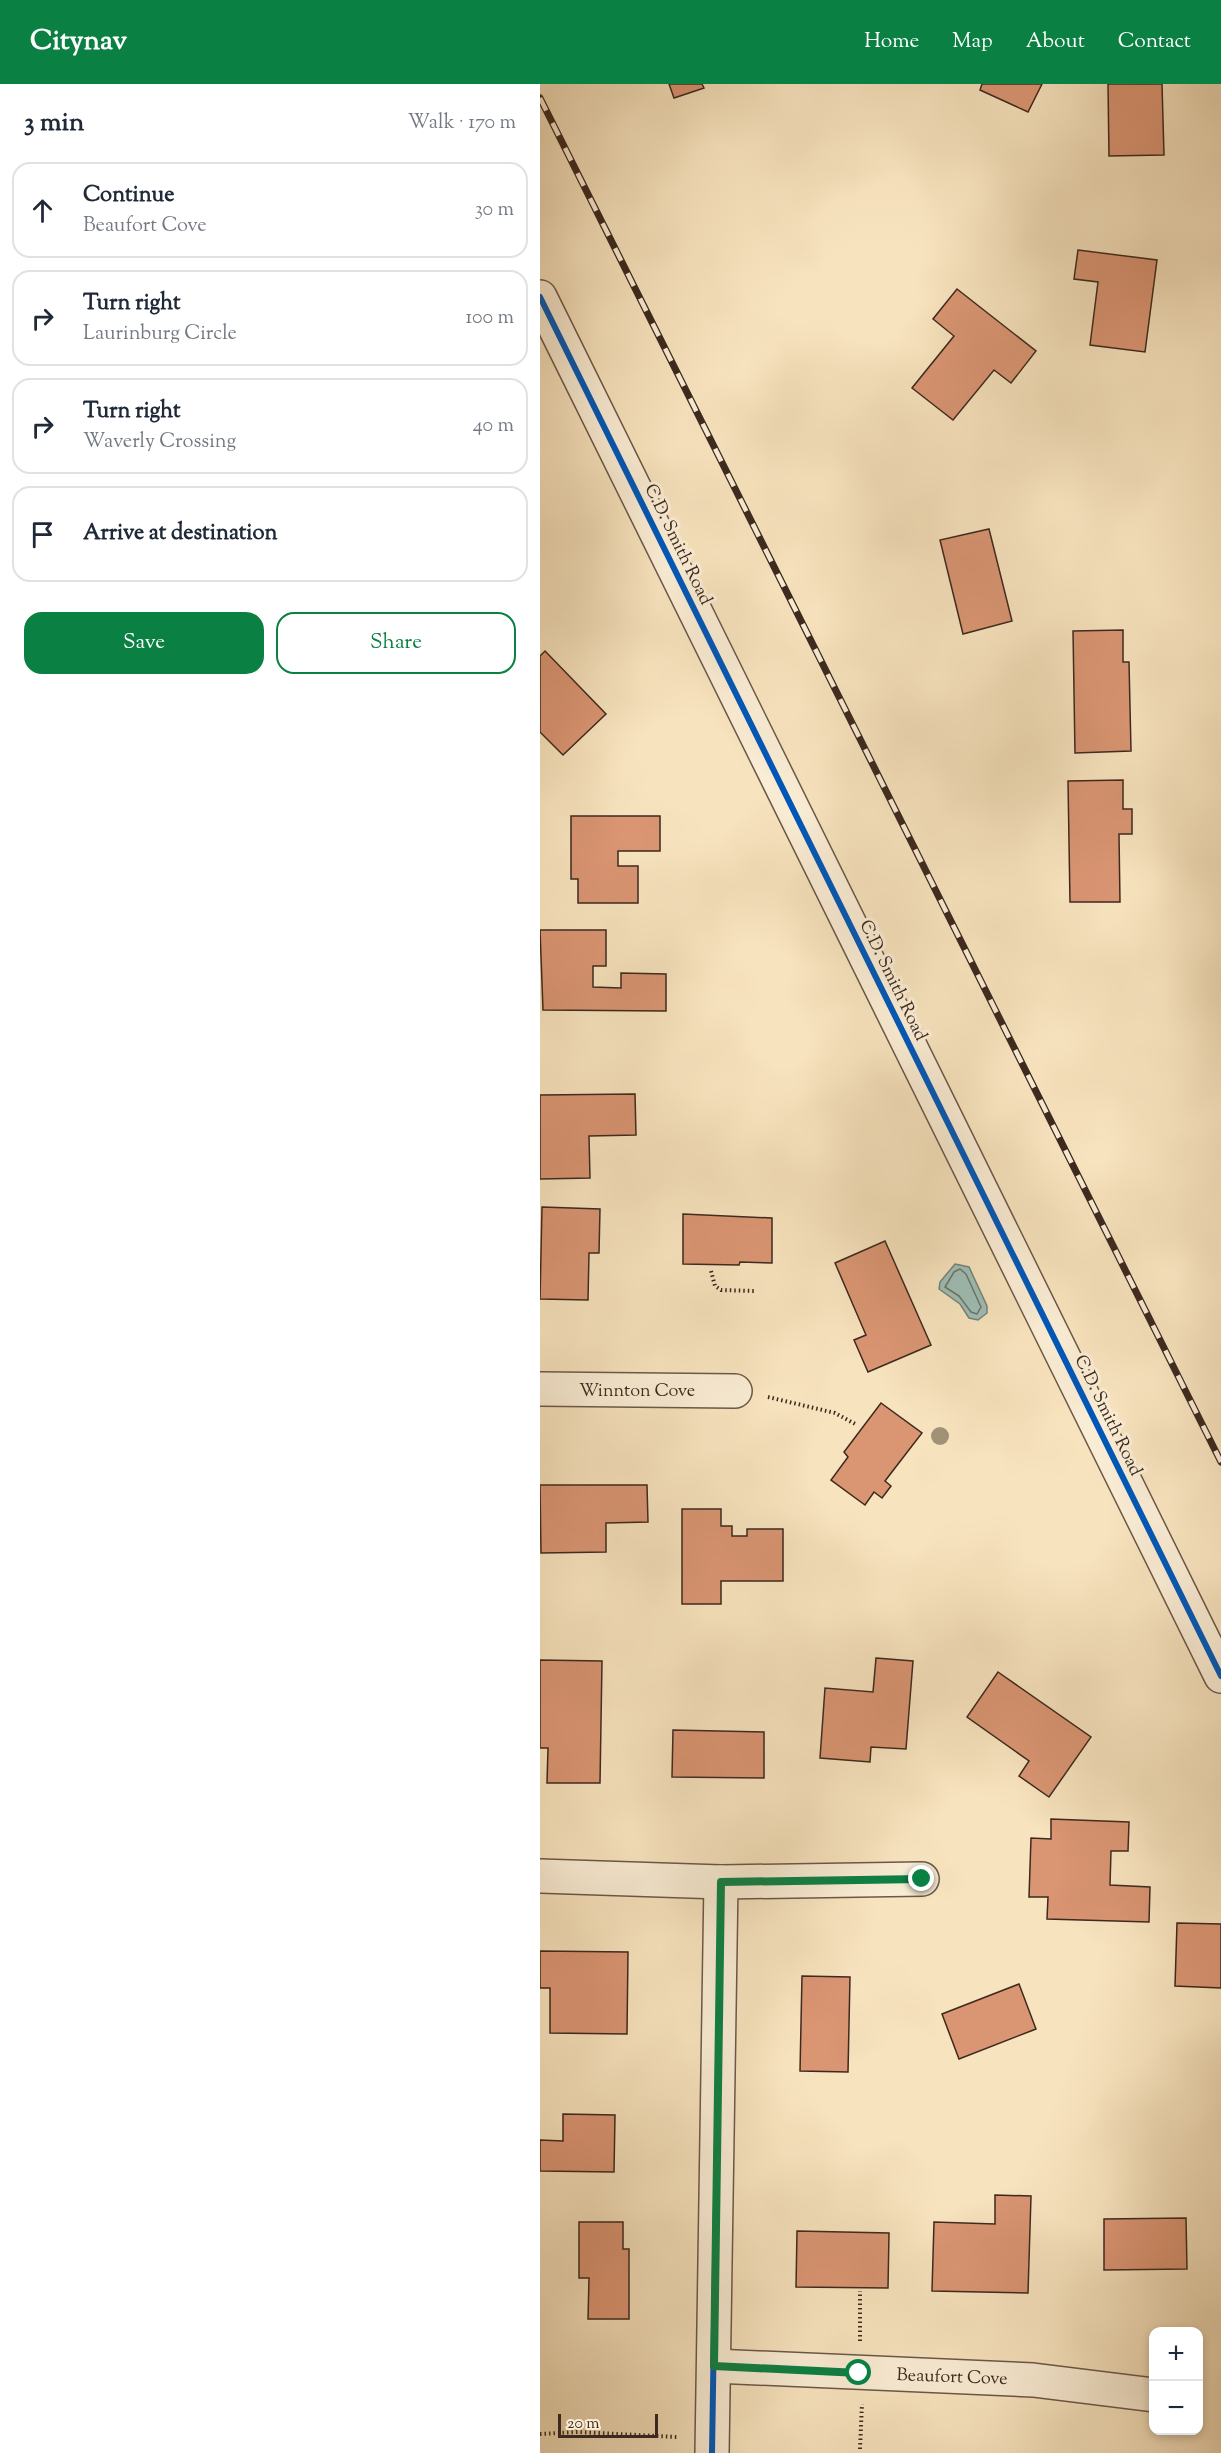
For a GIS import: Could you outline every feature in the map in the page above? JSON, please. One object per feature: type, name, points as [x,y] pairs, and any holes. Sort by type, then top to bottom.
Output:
[{"type":"street","name":"C.D. Smith Road","points":[[540,297],[1221,1676]]},
{"type":"street","name":"Winnton Cove","points":[[540,1389],[735,1391]]},
{"type":"street","points":[[540,1876],[721,1882],[922,1879]]},
{"type":"street","points":[[712,2453],[721,1882]]},
{"type":"street","name":"Beaufort Cove","points":[[714,2366],[1033,2380],[1149,2394]]},
{"type":"path","points":[[711,1271],[715,1286],[721,1290],[754,1291]]},
{"type":"path","points":[[735,1391],[835,1413],[857,1425]]},
{"type":"path","points":[[860,2291],[860,2449]]},
{"type":"path","points":[[540,2434],[578,2432],[677,2437]]},
{"type":"water","points":[[955,1264],[969,1267],[987,1306],[987,1313],[978,1320],[969,1318],[960,1304],[939,1289],[940,1282]]},
{"type":"building","points":[[669,84],[702,84],[704,88],[674,98]]},
{"type":"building","points":[[982,84],[1042,84],[1028,112],[980,90]]},
{"type":"building","points":[[1108,84],[1162,84],[1164,155],[1109,156]]},
{"type":"building","points":[[1078,250],[1157,260],[1145,352],[1090,345],[1098,282],[1074,279]]},
{"type":"building","points":[[957,289],[1036,351],[1011,383],[994,370],[953,420],[912,388],[954,336],[933,319]]},
{"type":"building","points":[[989,529],[1012,621],[963,634],[940,540]]},
{"type":"building","points":[[1123,630],[1123,662],[1129,662],[1131,751],[1075,753],[1073,631]]},
{"type":"building","points":[[545,651],[606,714],[563,755],[540,732],[540,656]]},
{"type":"building","points":[[1123,780],[1123,809],[1132,809],[1132,834],[1119,834],[1120,902],[1070,902],[1068,781]]},
{"type":"building","points":[[571,816],[660,816],[660,851],[618,851],[618,866],[638,866],[638,903],[578,903],[578,879],[571,879]]},
{"type":"building","points":[[540,930],[606,930],[606,966],[593,966],[593,987],[621,988],[621,973],[666,974],[666,1011],[543,1010]]},
{"type":"building","points":[[635,1094],[636,1135],[589,1136],[590,1178],[540,1179],[540,1095]]},
{"type":"building","points":[[542,1207],[600,1209],[599,1253],[589,1253],[588,1300],[540,1299]]},
{"type":"building","points":[[683,1214],[772,1218],[772,1263],[683,1264]]},
{"type":"building","points":[[885,1241],[931,1345],[868,1372],[854,1340],[866,1335],[835,1263]]},
{"type":"building","points":[[881,1403],[922,1433],[885,1481],[891,1486],[882,1498],[874,1492],[865,1505],[831,1480],[848,1457],[844,1452]]},
{"type":"building","points":[[540,1485],[647,1485],[648,1522],[606,1523],[606,1552],[541,1553]]},
{"type":"building","points":[[682,1509],[721,1509],[721,1526],[732,1526],[732,1536],[747,1536],[747,1529],[783,1529],[783,1581],[721,1581],[721,1604],[682,1604]]},
{"type":"building","points":[[876,1658],[913,1661],[906,1749],[871,1747],[870,1762],[820,1758],[825,1688],[873,1692]]},
{"type":"building","points":[[540,1660],[602,1661],[600,1783],[547,1783],[548,1748],[540,1748]]},
{"type":"building","points":[[998,1672],[1091,1737],[1049,1797],[1019,1776],[1029,1761],[967,1717]]},
{"type":"building","points":[[673,1730],[764,1732],[764,1778],[672,1777]]},
{"type":"building","points":[[1051,1819],[1129,1822],[1128,1851],[1111,1851],[1110,1885],[1150,1887],[1149,1922],[1047,1919],[1048,1897],[1029,1897],[1031,1838],[1051,1839]]},
{"type":"building","points":[[1177,1923],[1221,1924],[1221,1988],[1175,1986]]},
{"type":"building","points":[[540,1951],[628,1952],[627,2034],[550,2033],[550,1988],[540,1988]]},
{"type":"building","points":[[802,1976],[850,1977],[848,2072],[800,2071]]},
{"type":"building","points":[[1019,1984],[1036,2029],[959,2059],[942,2014]]},
{"type":"building","points":[[563,2114],[615,2115],[614,2172],[540,2171],[540,2140],[563,2141]]},
{"type":"building","points":[[995,2195],[1031,2196],[1028,2293],[932,2291],[934,2222],[995,2224]]},
{"type":"building","points":[[1186,2218],[1187,2269],[1104,2270],[1104,2219]]},
{"type":"building","points":[[579,2222],[623,2222],[623,2249],[629,2249],[629,2319],[588,2319],[589,2278],[579,2278]]},
{"type":"building","points":[[797,2231],[889,2233],[888,2288],[796,2287]]},
{"type":"railway","points":[[540,98],[1221,1462]]},
{"type":"cycle path","points":[[540,297],[1221,1676]]},
{"type":"cycle path","points":[[712,2453],[721,1882]]},
{"type":"route","points":[[859,2373],[714,2366],[721,1882],[922,1879]]}]
